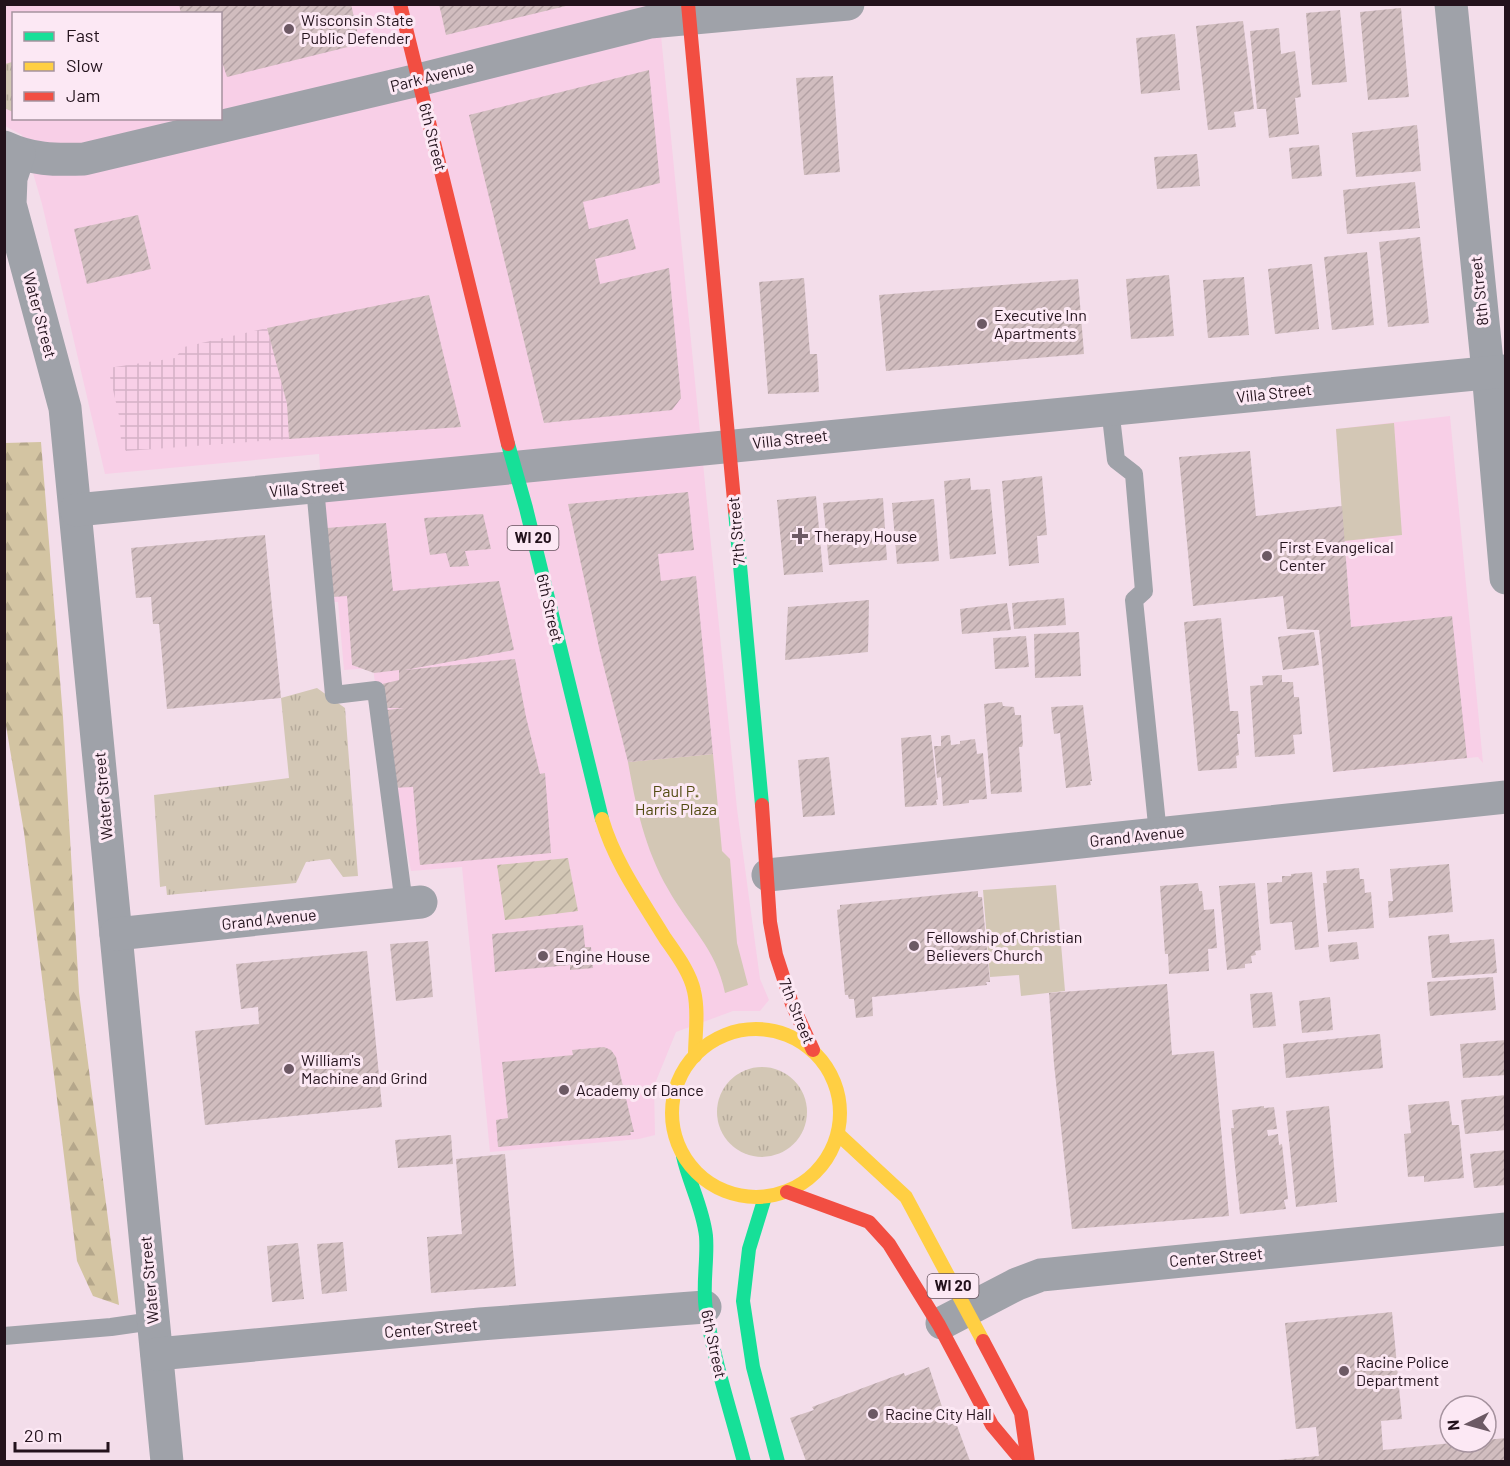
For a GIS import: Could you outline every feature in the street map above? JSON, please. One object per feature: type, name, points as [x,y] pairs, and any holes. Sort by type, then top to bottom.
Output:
[{"type":"main road","name":"6th Street","points":[[400,4],[591,779],[608,839],[636,891],[685,969],[694,989],[695,1056]]},
{"type":"main road","name":"7th Street","points":[[689,11],[768,875],[770,924],[776,953],[795,1015],[813,1050]]},
{"type":"main road","points":[[760,1029],[778,1031],[794,1037],[813,1050],[831,1073],[839,1096],[840,1115],[838,1134],[831,1153],[819,1169],[805,1183],[788,1192],[765,1197],[733,1195],[705,1180],[683,1156],[675,1131],[673,1104],[676,1086],[684,1070],[695,1056],[724,1035],[742,1030],[760,1029]]},
{"type":"main road","name":"WI 20","points":[[838,1134],[906,1197],[992,1425],[1023,1461]]},
{"type":"main road","name":"6th Street","points":[[683,1156],[687,1175],[702,1214],[706,1236],[705,1307],[711,1341],[744,1461]]},
{"type":"main road","name":"WI 20","points":[[788,1192],[869,1222],[889,1244],[952,1317],[1022,1413],[1028,1461]]},
{"type":"main road","name":"6th Street","points":[[765,1197],[749,1249],[744,1301],[753,1367],[778,1461]]},
{"type":"street","name":"Park Avenue","points":[[12,150],[49,160],[84,159],[418,80],[689,11],[848,4]]},
{"type":"street","name":"8th Street","points":[[1451,4],[1497,371],[1506,578]]},
{"type":"street","name":"Water Street","points":[[12,150],[10,204],[65,408],[167,1461]]},
{"type":"street","name":"Villa Street","points":[[76,510],[1497,371]]},
{"type":"street","name":"Grand Avenue","points":[[768,875],[1506,797]]},
{"type":"street","name":"Grand Avenue","points":[[116,934],[412,903]]},
{"type":"street","name":"Center Street","points":[[952,1317],[1017,1284],[1041,1275],[1506,1229]]},
{"type":"street","name":"Center Street","points":[[157,1354],[480,1324],[705,1307]]},
{"type":"lane","points":[[1110,408],[1116,459],[1134,474],[1144,591],[1134,600],[1158,834]]},
{"type":"lane","points":[[315,487],[334,695],[376,690],[412,903]]},
{"type":"lane","points":[[4,1336],[153,1321]]},
{"type":"shaded area","points":[[4,5],[658,5],[737,809],[760,979],[769,1000],[760,1011],[733,1011],[676,1032],[654,1086],[655,1135],[639,1139],[490,1152],[462,867],[411,871],[379,711],[373,668],[344,670],[338,602],[330,602],[319,454],[105,474],[42,204],[22,135],[5,126]]},
{"type":"shaded area","points":[[267,328],[287,404],[289,439],[126,451],[121,442],[120,420],[108,368],[175,358],[184,347]]},
{"type":"shaded area","points":[[1450,416],[1483,763],[1478,757],[1333,772],[1337,763],[1319,630],[1351,626],[1336,429]]},
{"type":"green space","points":[[12,62],[12,112],[4,108],[5,64]]},
{"type":"green space","points":[[1394,423],[1402,535],[1344,541],[1336,429]]},
{"type":"green space","points":[[41,442],[63,717],[79,992],[119,1305],[93,1296],[77,1261],[24,832],[5,720],[5,443]]},
{"type":"green space","points":[[317,688],[345,708],[358,876],[343,877],[330,859],[306,862],[296,883],[167,895],[166,886],[160,887],[154,795],[289,778],[281,698]]},
{"type":"green space","name":"Paul P. Harris Plaza","points":[[713,754],[722,851],[730,859],[737,943],[748,985],[725,993],[721,977],[709,950],[676,903],[653,859],[638,811],[628,762]]},
{"type":"green space","points":[[568,858],[578,911],[505,920],[497,865]]},
{"type":"green space","points":[[1056,885],[1065,991],[1021,996],[1019,975],[990,977],[983,890]]},
{"type":"green space","points":[[762,1067],[779,1071],[794,1080],[803,1095],[807,1112],[803,1129],[794,1144],[779,1153],[762,1157],[745,1153],[730,1144],[721,1129],[717,1112],[721,1095],[730,1080],[745,1071]]},
{"type":"building","name":"Wisconsin State Public Defender","points":[[179,4],[351,4],[360,44],[227,77],[222,62],[222,12],[181,12]]},
{"type":"building","points":[[439,4],[570,4],[570,5],[446,35]]},
{"type":"building","points":[[1401,8],[1409,97],[1368,100],[1360,12]]},
{"type":"building","points":[[1340,10],[1347,82],[1312,85],[1306,13]]},
{"type":"building","points":[[1243,21],[1254,109],[1234,112],[1236,127],[1208,130],[1196,26]]},
{"type":"building","points":[[1279,28],[1281,54],[1295,51],[1301,97],[1295,98],[1299,134],[1269,138],[1266,109],[1257,109],[1250,31]]},
{"type":"building","points":[[1175,34],[1180,90],[1141,94],[1136,38]]},
{"type":"building","points":[[649,70],[660,183],[583,202],[589,229],[628,219],[636,249],[595,259],[600,284],[669,268],[681,398],[672,410],[544,423],[469,115]]},
{"type":"building","points":[[833,76],[840,172],[804,175],[796,78]]},
{"type":"building","points":[[1417,125],[1421,171],[1356,177],[1352,133]]},
{"type":"building","points":[[1319,145],[1322,176],[1292,179],[1289,148]]},
{"type":"building","points":[[1197,154],[1200,186],[1157,189],[1154,157]]},
{"type":"building","points":[[1415,182],[1420,228],[1347,234],[1343,190]]},
{"type":"building","points":[[138,215],[151,269],[87,284],[74,229]]},
{"type":"building","points":[[1420,237],[1429,323],[1388,327],[1379,242]]},
{"type":"building","points":[[1367,252],[1374,325],[1332,330],[1324,257]]},
{"type":"building","points":[[1312,264],[1319,329],[1275,334],[1268,269]]},
{"type":"building","points":[[1169,275],[1174,336],[1131,339],[1126,279]]},
{"type":"building","points":[[1244,277],[1249,335],[1208,338],[1203,280]]},
{"type":"building","points":[[804,278],[810,354],[817,354],[819,392],[768,394],[759,282]]},
{"type":"building","name":"Executive Inn Apartments","points":[[1078,279],[1084,354],[886,371],[879,295]]},
{"type":"building","points":[[429,295],[461,427],[289,439],[287,404],[267,328]]},
{"type":"building","points":[[1250,451],[1256,516],[1342,506],[1351,627],[1452,616],[1467,758],[1333,772],[1319,630],[1287,629],[1283,596],[1193,606],[1179,457]]},
{"type":"building","points":[[1042,476],[1047,535],[1037,536],[1039,563],[1009,566],[1002,481]]},
{"type":"building","points":[[970,478],[971,490],[990,489],[996,554],[950,559],[944,481]]},
{"type":"building","points":[[688,492],[694,550],[658,554],[661,581],[696,576],[713,754],[628,762],[600,652],[568,504]]},
{"type":"building","name":"Therapy House","points":[[816,496],[823,572],[784,575],[777,500]]},
{"type":"building","points":[[883,498],[887,560],[829,565],[823,503]]},
{"type":"building","points":[[934,499],[939,561],[897,564],[892,503]]},
{"type":"building","points":[[483,514],[491,549],[465,551],[469,566],[450,567],[446,553],[430,555],[424,518]]},
{"type":"building","points":[[386,523],[393,591],[499,581],[514,650],[405,670],[515,659],[540,774],[545,773],[551,853],[420,865],[413,787],[390,788],[379,711],[404,708],[379,708],[378,685],[399,680],[399,670],[374,673],[352,665],[347,596],[333,597],[327,528]]},
{"type":"building","points":[[265,535],[281,698],[167,709],[159,624],[153,624],[151,597],[136,598],[131,548]]},
{"type":"building","points":[[1064,598],[1066,625],[1014,629],[1012,603]]},
{"type":"building","points":[[869,600],[868,652],[785,660],[788,607]]},
{"type":"building","points":[[1007,603],[1011,630],[962,634],[960,609]]},
{"type":"building","points":[[1221,618],[1230,711],[1238,711],[1239,755],[1236,756],[1237,768],[1198,771],[1184,622]]},
{"type":"building","points":[[1079,632],[1081,676],[1035,678],[1034,634]]},
{"type":"building","points":[[1314,632],[1319,665],[1283,670],[1278,637]]},
{"type":"building","points":[[1026,636],[1029,667],[995,669],[993,638]]},
{"type":"building","points":[[1282,675],[1282,682],[1293,682],[1294,697],[1299,697],[1302,734],[1293,735],[1295,754],[1255,757],[1250,686],[1263,685],[1262,676]]},
{"type":"building","points":[[1002,702],[1003,706],[1014,707],[1015,715],[1021,715],[1023,744],[1019,747],[1022,792],[991,794],[984,704]]},
{"type":"building","points":[[1083,705],[1092,781],[1090,781],[1091,785],[1066,788],[1060,733],[1054,734],[1051,707]]},
{"type":"building","points":[[931,735],[937,805],[905,807],[901,738]]},
{"type":"building","points":[[950,735],[951,745],[975,739],[977,754],[983,753],[987,799],[969,800],[969,803],[943,806],[941,777],[937,778],[934,746],[941,746],[941,736]]},
{"type":"building","points":[[829,757],[835,815],[803,817],[798,760]]},
{"type":"building","points":[[1449,864],[1453,912],[1389,918],[1388,901],[1393,901],[1390,869]]},
{"type":"building","points":[[1359,868],[1360,879],[1364,879],[1365,893],[1371,892],[1374,928],[1328,932],[1323,883],[1327,883],[1326,871]]},
{"type":"building","points":[[1312,872],[1319,947],[1295,950],[1292,922],[1270,924],[1267,883],[1282,882],[1282,876]]},
{"type":"building","points":[[1198,883],[1199,891],[1202,891],[1204,910],[1214,909],[1217,948],[1208,949],[1209,971],[1169,974],[1168,954],[1165,954],[1160,886]]},
{"type":"building","points":[[1255,883],[1261,950],[1255,951],[1256,955],[1251,956],[1252,963],[1245,964],[1245,968],[1227,970],[1219,886]]},
{"type":"building","name":"Fellowship of Christian Believers Church","points":[[978,891],[978,897],[982,897],[990,982],[986,982],[987,985],[872,997],[873,1016],[856,1018],[854,999],[849,999],[848,995],[845,995],[837,910],[840,909],[840,905]]},
{"type":"building","name":"Engine House","points":[[583,925],[585,947],[591,947],[593,968],[570,970],[570,965],[495,972],[492,934]]},
{"type":"building","points":[[1449,934],[1450,943],[1494,939],[1497,973],[1432,978],[1428,936]]},
{"type":"building","points":[[428,941],[433,997],[396,1001],[390,944]]},
{"type":"building","points":[[1357,942],[1359,959],[1330,962],[1328,945]]},
{"type":"building","name":"William's Machine and Grind","points":[[367,951],[382,1107],[205,1125],[195,1031],[259,1024],[258,1007],[241,1009],[236,964]]},
{"type":"building","points":[[1493,977],[1496,1010],[1430,1016],[1427,982]]},
{"type":"building","points":[[1167,984],[1172,1055],[1214,1051],[1229,1216],[1072,1229],[1054,1064],[1049,993]]},
{"type":"building","points":[[1272,992],[1276,1026],[1253,1028],[1250,994]]},
{"type":"building","points":[[1330,997],[1333,1030],[1302,1033],[1299,1001]]},
{"type":"building","points":[[1380,1034],[1383,1068],[1286,1078],[1283,1044]]},
{"type":"building","points":[[1506,1040],[1506,1075],[1463,1078],[1460,1044]]},
{"type":"building","name":"Academy of Dance","points":[[604,1047],[611,1050],[616,1057],[634,1132],[630,1132],[631,1135],[498,1147],[496,1120],[508,1118],[502,1062],[573,1055],[572,1050]]},
{"type":"building","points":[[1506,1095],[1506,1130],[1465,1134],[1461,1100]]},
{"type":"building","points":[[1449,1101],[1452,1125],[1459,1125],[1464,1178],[1424,1182],[1424,1176],[1408,1177],[1404,1134],[1411,1133],[1408,1105]]},
{"type":"building","points":[[1264,1106],[1264,1108],[1274,1107],[1277,1129],[1267,1130],[1268,1136],[1278,1134],[1279,1145],[1282,1144],[1288,1199],[1284,1200],[1286,1209],[1240,1214],[1231,1128],[1234,1128],[1232,1110]]},
{"type":"building","points":[[1329,1106],[1337,1202],[1296,1207],[1286,1111]]},
{"type":"building","points":[[451,1135],[453,1164],[398,1168],[395,1140]]},
{"type":"building","points":[[1506,1150],[1506,1185],[1474,1188],[1470,1154]]},
{"type":"building","points":[[505,1154],[516,1286],[431,1293],[427,1237],[462,1234],[456,1159]]},
{"type":"building","points":[[343,1242],[347,1291],[322,1294],[317,1244]]},
{"type":"building","points":[[298,1243],[304,1299],[272,1302],[267,1246]]},
{"type":"building","name":"Racine Police Department","points":[[1392,1312],[1402,1419],[1381,1421],[1383,1450],[1438,1444],[1438,1454],[1498,1454],[1498,1439],[1506,1438],[1506,1461],[1278,1461],[1319,1456],[1316,1427],[1296,1429],[1285,1323]]},
{"type":"building","name":"Racine City Hall","points":[[929,1367],[948,1425],[956,1423],[970,1461],[806,1461],[790,1418],[814,1410],[812,1407],[895,1376],[904,1373],[905,1376]]},
{"type":"traffic: fast","points":[[508,444],[526,508],[602,819]]},
{"type":"traffic: fast","points":[[735,511],[762,805]]},
{"type":"traffic: fast","points":[[683,1156],[702,1215],[706,1236],[705,1292],[709,1329],[744,1462]]},
{"type":"traffic: fast","points":[[765,1197],[749,1249],[743,1301],[753,1367],[778,1462]]},
{"type":"traffic: slow","points":[[602,819],[614,851],[630,881],[689,977],[696,1007],[695,1056]]},
{"type":"traffic: slow","points":[[756,1029],[788,1035],[803,1043],[815,1054],[826,1066],[834,1081],[840,1113],[834,1145],[826,1160],[815,1172],[803,1183],[788,1191],[756,1197],[724,1191],[709,1183],[697,1172],[686,1160],[678,1145],[672,1113],[678,1081],[686,1066],[697,1054],[709,1043],[724,1035],[756,1029]]},
{"type":"traffic: slow","points":[[838,1134],[906,1197],[983,1341]]},
{"type":"traffic: jam","points":[[400,4],[508,444]]},
{"type":"traffic: jam","points":[[688,4],[735,511]]},
{"type":"traffic: jam","points":[[762,805],[770,922],[776,955],[792,1004],[813,1050]]},
{"type":"traffic: jam","points":[[787,1192],[869,1222],[889,1244],[939,1325],[992,1425],[1023,1462]]},
{"type":"traffic: jam","points":[[983,1341],[1021,1413],[1028,1462]]},
{"type":"place","name":"Wisconsin State Public Defender","points":[[289,29]]},
{"type":"place","name":"Executive Inn Apartments","points":[[982,324]]},
{"type":"place","name":"Therapy House","points":[[800,536]]},
{"type":"place","name":"First Evangelical Center","points":[[1267,556]]},
{"type":"place","name":"Fellowship of Christian Believers Church","points":[[914,946]]},
{"type":"place","name":"Engine House","points":[[543,956]]},
{"type":"place","name":"William's Machine and Grind","points":[[289,1069]]},
{"type":"place","name":"Academy of Dance","points":[[564,1090]]},
{"type":"place","name":"Racine Police Department","points":[[1344,1371]]},
{"type":"place","name":"Racine City Hall","points":[[873,1414]]}]
